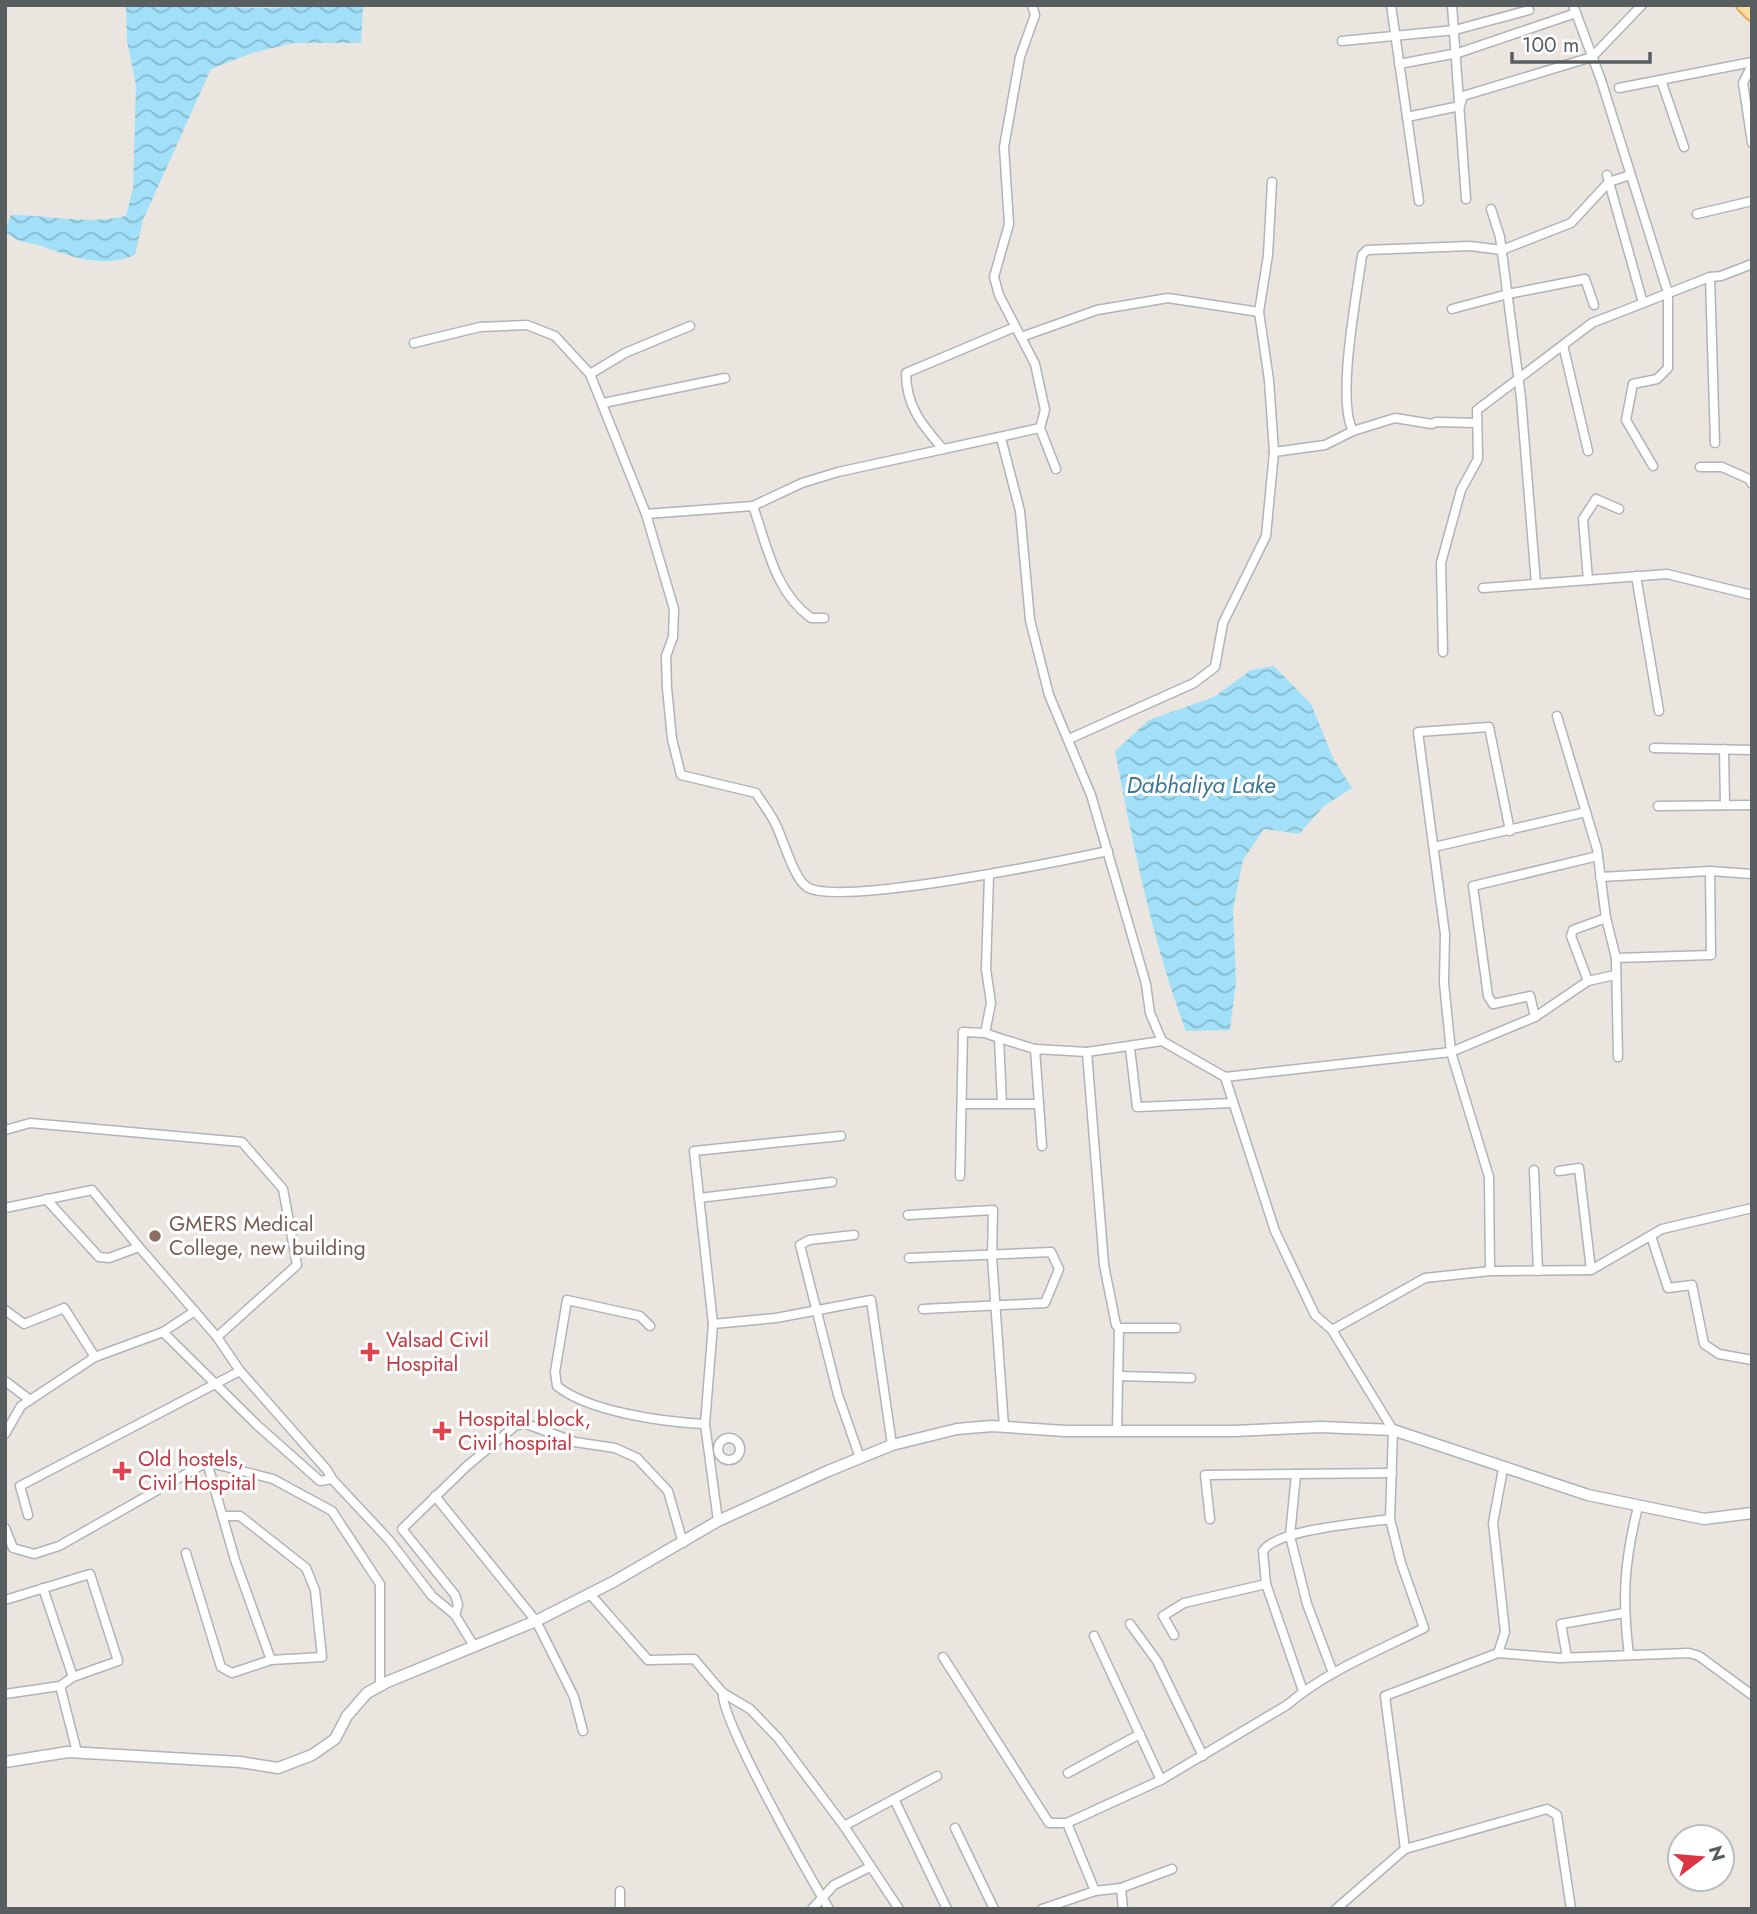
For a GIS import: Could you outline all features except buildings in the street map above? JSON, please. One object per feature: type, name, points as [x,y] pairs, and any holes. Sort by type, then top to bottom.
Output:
[{"type":"street","points":[[1032,5],[1035,15],[1020,57],[1004,147],[1009,224],[994,269],[999,295],[1035,365],[1044,396],[1045,410],[1040,428],[1056,469]]},
{"type":"street","points":[[1391,5],[1419,201]]},
{"type":"street","points":[[1452,5],[1458,53],[1466,199]]},
{"type":"street","points":[[1461,106],[1463,96],[1592,57],[1642,5]]},
{"type":"street","points":[[1399,64],[1458,53],[1575,9],[1668,293],[1668,368],[1657,379],[1633,384],[1626,420],[1653,466]]},
{"type":"street","points":[[1342,41],[1455,30],[1529,10]]},
{"type":"street","points":[[1619,88],[1752,64]]},
{"type":"street","points":[[1752,64],[1743,83],[1752,143]]},
{"type":"street","points":[[1661,80],[1684,147]]},
{"type":"street","points":[[1407,117],[1461,106]]},
{"type":"street","points":[[1353,431],[1348,421],[1348,365],[1363,256],[1367,250],[1470,246],[1502,250],[1571,223],[1608,179],[1630,175]]},
{"type":"street","points":[[1608,179],[1643,303]]},
{"type":"street","points":[[1069,739],[1194,683],[1215,667],[1223,623],[1266,536],[1274,452],[1269,380],[1259,312],[1268,255],[1272,182]]},
{"type":"street","points":[[1697,214],[1752,201]]},
{"type":"street","points":[[1490,209],[1502,250],[1508,294],[1536,584]]},
{"type":"street","points":[[1443,652],[1441,563],[1461,490],[1478,459],[1477,410],[1592,323],[1710,276],[1721,276],[1752,264]]},
{"type":"street","points":[[1710,276],[1715,443]]},
{"type":"street","points":[[1452,309],[1508,294],[1586,279],[1594,305]]},
{"type":"street","points":[[1021,337],[1097,310],[1168,298],[1259,312]]},
{"type":"street","points":[[414,342],[480,327],[527,325],[555,336],[590,374],[638,502],[646,514],[674,609],[673,637],[666,656],[667,688],[672,739],[681,775],[756,793],[775,822],[799,878],[807,887],[832,893],[989,876],[1108,851]]},
{"type":"street","points":[[590,374],[625,353],[690,326]]},
{"type":"street","points":[[943,449],[917,418],[911,406],[906,373],[1015,327]]},
{"type":"street","points":[[1563,345],[1588,452]]},
{"type":"street","points":[[603,403],[725,378]]},
{"type":"street","points":[[1274,452],[1325,445],[1353,431],[1395,418],[1432,424],[1478,423]]},
{"type":"street","points":[[646,514],[753,506],[802,483],[838,472],[1040,428]]},
{"type":"street","points":[[1001,438],[1020,511],[1030,620],[1049,695],[1091,795],[1146,984],[1150,1013],[1161,1041],[1225,1077],[1451,1052],[1535,1017],[1588,981],[1615,975]]},
{"type":"street","points":[[1700,467],[1722,467],[1749,479],[1752,484]]},
{"type":"street","points":[[1588,580],[1583,519],[1596,499],[1619,509]]},
{"type":"street","points":[[753,506],[780,583],[795,607],[811,618],[824,618]]},
{"type":"street","points":[[1483,588],[1667,574],[1752,595]]},
{"type":"street","points":[[1636,576],[1659,711]]},
{"type":"street","points":[[1557,716],[1598,856],[1606,918],[1616,958],[1618,1057]]},
{"type":"street","points":[[1490,1272],[1489,1177],[1451,1052],[1444,983],[1445,934],[1418,732],[1489,727],[1510,831]]},
{"type":"street","points":[[1654,748],[1752,750]]},
{"type":"street","points":[[1724,750],[1725,805]]},
{"type":"street","points":[[1658,806],[1752,804]]},
{"type":"street","points":[[1433,847],[1586,812]]},
{"type":"street","points":[[1535,1017],[1530,996],[1493,1004],[1488,996],[1473,886],[1598,856]]},
{"type":"street","points":[[1600,877],[1710,871],[1752,874]]},
{"type":"street","points":[[1616,958],[1711,955],[1710,871]]},
{"type":"street","points":[[985,1033],[991,1003],[986,969],[989,876]]},
{"type":"street","points":[[1588,981],[1571,936],[1573,930],[1606,918]]},
{"type":"street","points":[[960,1176],[962,1032],[985,1033],[1035,1049],[1087,1052],[1130,1048],[1161,1041]]},
{"type":"street","points":[[999,1038],[1002,1104]]},
{"type":"street","points":[[1130,1048],[1137,1107],[1142,1109],[1233,1104]]},
{"type":"street","points":[[1035,1049],[1042,1146]]},
{"type":"street","points":[[1087,1052],[1104,1265],[1116,1325],[1119,1328],[1117,1431]]},
{"type":"street","points":[[943,1657],[1049,1823],[1067,1823],[1161,1780],[1287,1705],[1303,1691],[1311,1689],[1333,1673],[1424,1628],[1401,1563],[1390,1519],[1393,1430],[1332,1330],[1315,1315],[1275,1231],[1225,1077]]},
{"type":"street","points":[[962,1104],[1039,1104]]},
{"type":"street","points":[[5,1130],[30,1123],[242,1142],[283,1189],[297,1265],[217,1337]]},
{"type":"street","points":[[718,1521],[705,1424],[713,1324],[694,1152],[841,1136]]},
{"type":"street","points":[[1559,1171],[1579,1168],[1591,1270]]},
{"type":"street","points":[[1534,1170],[1538,1271]]},
{"type":"street","points":[[699,1198],[832,1182]]},
{"type":"street","points":[[5,1208],[92,1190],[217,1337],[240,1371],[332,1479],[389,1540],[432,1596],[455,1615],[474,1646]]},
{"type":"street","points":[[46,1199],[99,1257],[110,1258],[139,1247]]},
{"type":"street","points":[[1332,1330],[1425,1278],[1490,1272],[1591,1270],[1662,1229],[1752,1208]]},
{"type":"street","points":[[908,1215],[993,1210],[992,1253],[1004,1427]]},
{"type":"street","points":[[854,1235],[809,1240],[800,1245],[815,1310],[860,1458]]},
{"type":"street","points":[[1651,1236],[1668,1287],[1692,1285],[1704,1344],[1719,1354],[1752,1360]]},
{"type":"street","points":[[909,1258],[1051,1252],[1059,1269],[1045,1303],[923,1308]]},
{"type":"street","points":[[650,1326],[640,1316],[567,1300],[555,1372],[557,1386],[572,1398],[660,1422],[705,1424]]},
{"type":"street","points":[[713,1324],[776,1318],[870,1300],[892,1446]]},
{"type":"street","points":[[5,1310],[24,1324],[64,1308],[94,1357]]},
{"type":"street","points":[[5,1434],[21,1406],[94,1357],[163,1332],[195,1311]]},
{"type":"street","points":[[1119,1328],[1176,1328]]},
{"type":"street","points":[[163,1332],[216,1385],[320,1480],[332,1479]]},
{"type":"street","points":[[28,1515],[20,1486],[240,1371]]},
{"type":"street","points":[[1119,1376],[1191,1378]]},
{"type":"street","points":[[5,1381],[30,1400]]},
{"type":"street","points":[[455,1615],[458,1605],[456,1595],[402,1529],[467,1466],[524,1423],[575,1442],[615,1448],[637,1458],[668,1491],[683,1543]]},
{"type":"street","points":[[5,1762],[76,1752],[227,1761],[278,1768],[312,1755],[335,1739],[347,1716],[368,1693],[380,1686],[536,1621],[683,1543],[718,1521],[860,1458],[892,1446],[957,1429],[1004,1427],[1234,1432],[1321,1427],[1393,1430],[1503,1469],[1638,1507],[1704,1519],[1752,1513]]},
{"type":"street","points":[[207,1462],[235,1560],[271,1660]]},
{"type":"street","points":[[5,1528],[13,1548],[34,1554],[59,1546],[207,1462],[273,1479],[332,1511],[380,1584],[380,1686]]},
{"type":"street","points":[[1498,1653],[1505,1632],[1493,1523],[1503,1469]]},
{"type":"street","points":[[1210,1519],[1205,1475],[1392,1473]]},
{"type":"street","points":[[1296,1474],[1290,1535],[1307,1604],[1333,1673]]},
{"type":"street","points":[[435,1496],[536,1621],[574,1697],[583,1731]]},
{"type":"street","points":[[1629,1655],[1624,1613],[1626,1553],[1638,1507]]},
{"type":"street","points":[[186,1553],[221,1667],[232,1673],[271,1660],[322,1657],[314,1590],[306,1568],[240,1516],[223,1516]]},
{"type":"street","points":[[1303,1691],[1266,1584],[1263,1550],[1270,1542],[1290,1535],[1390,1519]]},
{"type":"street","points":[[5,1600],[90,1574],[118,1661],[73,1677],[60,1686],[5,1695]]},
{"type":"street","points":[[1174,1635],[1163,1616],[1184,1603],[1266,1584]]},
{"type":"street","points":[[43,1588],[73,1677]]},
{"type":"street","points":[[590,1594],[648,1660],[694,1659],[723,1693],[750,1709],[778,1738],[844,1826],[894,1907]]},
{"type":"street","points":[[1567,1657],[1562,1625],[1624,1613]]},
{"type":"street","points":[[1130,1624],[1157,1661],[1203,1756]]},
{"type":"street","points":[[1094,1636],[1161,1780]]},
{"type":"street","points":[[1405,1849],[1385,1696],[1498,1653],[1567,1657],[1689,1653],[1699,1656],[1752,1695]]},
{"type":"street","points":[[60,1686],[76,1752]]},
{"type":"street","points":[[723,1693],[722,1702],[739,1741],[829,1909]]},
{"type":"street","points":[[1068,1773],[1140,1734]]},
{"type":"street","points":[[844,1826],[937,1776]]},
{"type":"street","points":[[894,1799],[947,1909]]},
{"type":"street","points":[[1336,1909],[1405,1849],[1547,1809],[1557,1815],[1571,1909]]},
{"type":"street","points":[[1067,1823],[1095,1891]]},
{"type":"street","points":[[955,1828],[994,1909]]},
{"type":"street","points":[[812,1909],[821,1896],[834,1885],[870,1867]]},
{"type":"street","points":[[1042,1909],[1095,1891],[1121,1888],[1172,1869]]},
{"type":"street","points":[[1121,1888],[1123,1909]]},
{"type":"street","points":[[620,1891],[620,1909]]},
{"type":"water","points":[[126,5],[268,8],[363,5],[361,43],[293,43],[252,53],[211,69],[143,220],[135,255],[112,261],[89,260],[16,239],[5,231],[11,215],[83,220],[126,216],[133,188],[136,85],[127,41]]},
{"type":"water","name":"Dabhaliya Lake","points":[[1274,666],[1311,704],[1333,758],[1352,788],[1324,806],[1299,834],[1264,829],[1243,860],[1233,909],[1236,982],[1230,1030],[1186,1031],[1153,927],[1115,751],[1149,720],[1214,697],[1251,670]]},
{"type":"place","name":"GMERS Medical College, new building","points":[[155,1236]]},
{"type":"place","name":"Valsad Civil Hospital","points":[[370,1352]]},
{"type":"place","name":"Hospital block, Civil hospital","points":[[442,1431]]},
{"type":"place","name":"Old hostels, Civil Hospital","points":[[122,1471]]}]
